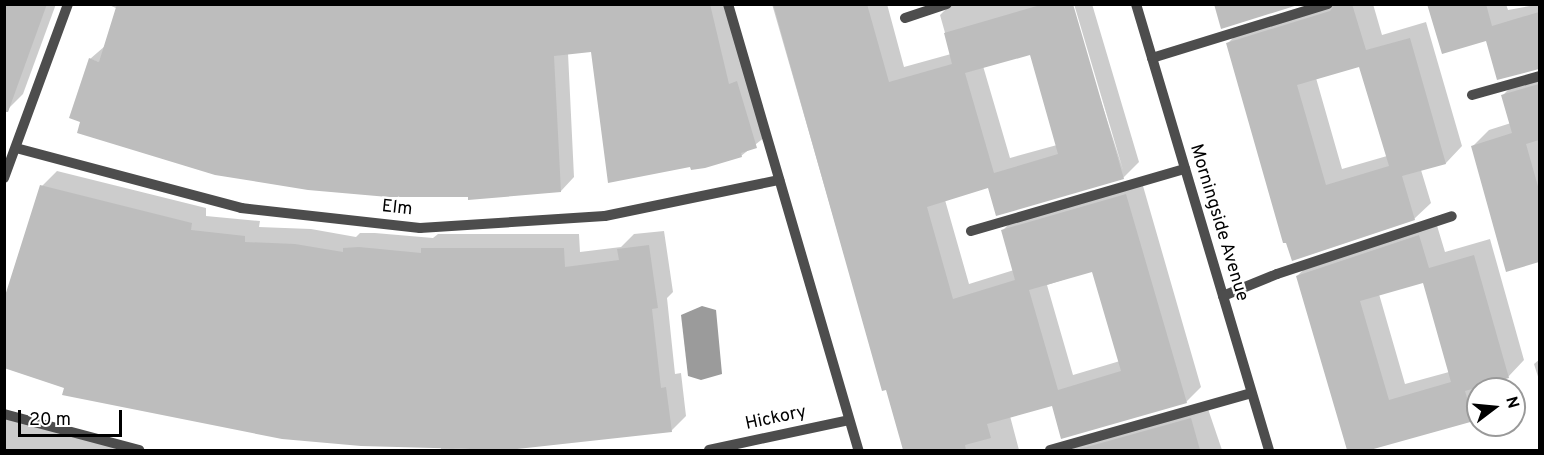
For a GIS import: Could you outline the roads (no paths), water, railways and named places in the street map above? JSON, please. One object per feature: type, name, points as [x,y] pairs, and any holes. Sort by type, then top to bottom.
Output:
[{"type":"street","points":[[4,178],[68,4]]},
{"type":"street","points":[[728,4],[858,450]]},
{"type":"street","points":[[905,18],[947,4]]},
{"type":"street","name":"Morningside Avenue","points":[[1136,4],[1269,450]]},
{"type":"street","points":[[1152,58],[1328,4]]},
{"type":"street","points":[[1472,94],[1539,76]]},
{"type":"street","name":"Elm","points":[[16,148],[241,208],[420,228],[605,216],[779,180]]},
{"type":"street","points":[[971,231],[1185,169]]},
{"type":"street","points":[[1222,296],[1277,274],[1452,216]]},
{"type":"street","points":[[1050,450],[1251,393]]},
{"type":"street","points":[[4,414],[140,450]]},
{"type":"street","name":"Hickory","points":[[710,450],[849,420]]}]
